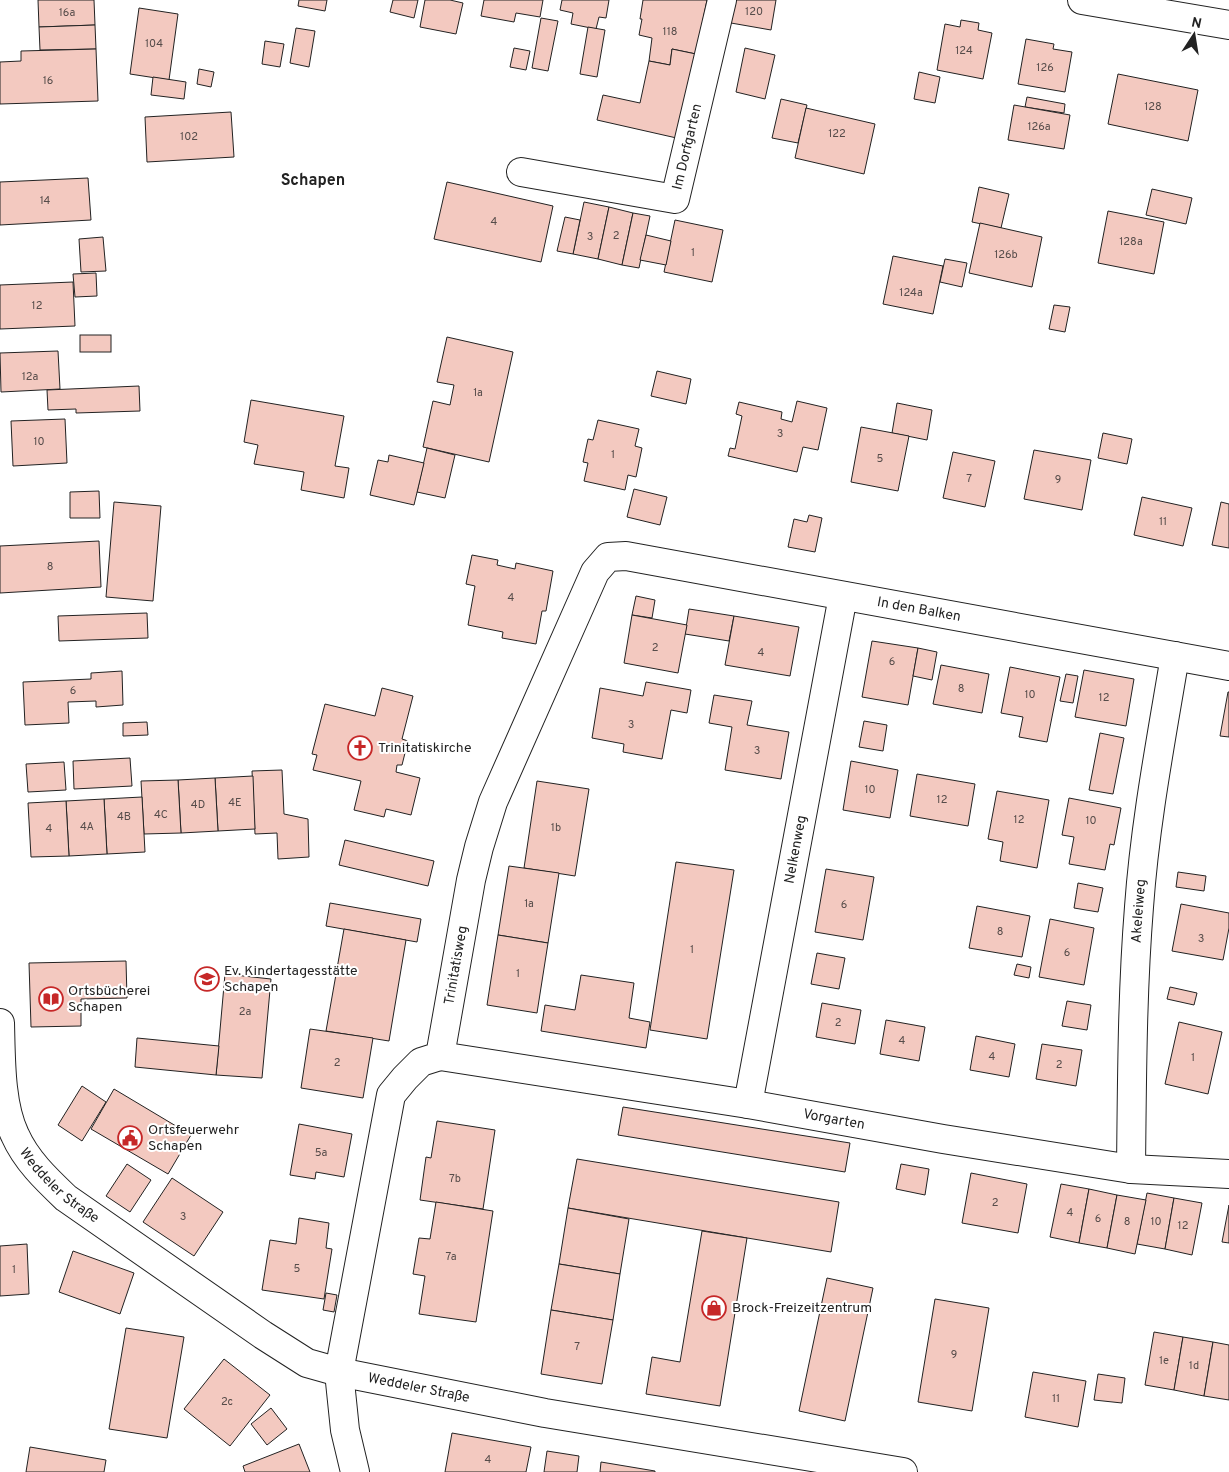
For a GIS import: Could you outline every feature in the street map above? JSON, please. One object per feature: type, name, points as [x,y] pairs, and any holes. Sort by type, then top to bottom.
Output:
[{"type":"street","name":"Im Dorfgarten","points":[[521,172],[675,199],[722,0]]},
{"type":"street","points":[[1082,0],[1229,25]]},
{"type":"street","name":"In den Balken","points":[[608,557],[626,556],[1229,666]]},
{"type":"street","name":"Trinitatisweg","points":[[440,1056],[471,880],[493,802],[595,572],[608,557]]},
{"type":"street","name":"Nelkenweg","points":[[748,1104],[843,596]]},
{"type":"street","name":"Akeleiweg","points":[[1131,1169],[1138,908],[1146,828],[1174,656]]},
{"type":"street","name":"Weddeler Straße","points":[[0,1023],[5,1100],[5,1137],[28,1157],[45,1178],[66,1198],[307,1363],[339,1372],[545,1413],[903,1472]]},
{"type":"street","points":[[355,1472],[345,1430],[339,1372],[391,1095],[421,1062],[440,1056]]},
{"type":"street","name":"Vorgarten","points":[[440,1056],[748,1104],[943,1139],[1131,1169],[1229,1174]]},
{"type":"building","points":[[38,0],[94,0],[95,25],[39,27]]},
{"type":"building","points":[[299,0],[327,0],[325,11],[298,6]]},
{"type":"building","points":[[393,0],[418,0],[414,18],[390,12]]},
{"type":"building","points":[[425,0],[450,0],[463,3],[456,34],[420,27]]},
{"type":"building","points":[[484,0],[543,0],[540,17],[516,13],[514,22],[481,16]]},
{"type":"building","points":[[562,0],[609,0],[606,18],[599,17],[596,29],[571,24],[573,13],[560,10]]},
{"type":"building","points":[[643,0],[707,0],[696,54],[672,49],[670,65],[649,61],[652,38],[639,35]]},
{"type":"building","points":[[735,0],[776,0],[771,30],[731,23]]},
{"type":"building","points":[[139,8],[178,14],[169,80],[130,74]]},
{"type":"building","points":[[541,18],[558,21],[548,71],[532,68]]},
{"type":"building","points":[[961,20],[979,23],[978,30],[992,33],[983,79],[937,70],[945,24],[960,27]]},
{"type":"building","points":[[95,25],[96,49],[40,50],[39,27]]},
{"type":"building","points":[[588,27],[605,30],[597,77],[580,74]]},
{"type":"building","points":[[296,28],[315,31],[309,67],[290,63]]},
{"type":"building","points":[[1026,39],[1054,44],[1053,49],[1072,52],[1065,92],[1018,84]]},
{"type":"building","points":[[265,41],[284,44],[280,67],[262,64]]},
{"type":"building","points":[[514,48],[530,51],[526,70],[510,67]]},
{"type":"building","points":[[745,48],[775,55],[765,99],[736,92]]},
{"type":"building","points":[[96,49],[98,101],[0,104],[0,62],[21,61],[21,51]]},
{"type":"building","points":[[672,49],[696,54],[681,139],[597,120],[603,95],[640,103],[649,61],[670,65]]},
{"type":"building","points":[[199,69],[214,72],[211,87],[197,84]]},
{"type":"building","points":[[919,72],[940,77],[935,103],[914,99]]},
{"type":"building","points":[[1118,74],[1198,90],[1188,141],[1108,124]]},
{"type":"building","points":[[153,77],[186,82],[184,99],[151,95]]},
{"type":"building","points":[[1027,97],[1065,104],[1064,113],[1025,107]]},
{"type":"building","points":[[781,99],[807,105],[798,143],[772,138]]},
{"type":"building","points":[[1014,105],[1070,115],[1064,149],[1008,140]]},
{"type":"building","points":[[806,108],[875,124],[864,174],[795,158]]},
{"type":"building","points":[[231,112],[234,157],[147,162],[145,117]]},
{"type":"building","points":[[88,178],[91,220],[0,225],[0,182]]},
{"type":"building","points":[[447,182],[553,206],[541,262],[434,239]]},
{"type":"building","points":[[979,187],[1009,194],[1001,228],[972,222]]},
{"type":"building","points":[[1152,189],[1192,198],[1186,224],[1146,215]]},
{"type":"building","points":[[584,202],[609,207],[598,259],[573,254]]},
{"type":"building","points":[[609,207],[633,213],[622,265],[598,259]]},
{"type":"building","points":[[1108,211],[1164,222],[1154,274],[1098,263]]},
{"type":"building","points":[[633,213],[650,216],[639,268],[622,265]]},
{"type":"building","points":[[565,217],[580,220],[573,254],[557,251]]},
{"type":"building","points":[[675,220],[723,230],[712,282],[664,272]]},
{"type":"building","points":[[980,223],[1042,237],[1032,287],[969,273]]},
{"type":"building","points":[[646,235],[671,241],[666,265],[640,260]]},
{"type":"building","points":[[103,237],[106,271],[81,272],[79,239]]},
{"type":"building","points":[[893,256],[943,266],[933,314],[883,304]]},
{"type":"building","points":[[945,259],[967,263],[962,287],[940,282]]},
{"type":"building","points":[[96,273],[97,296],[75,297],[73,274]]},
{"type":"building","points":[[73,282],[75,326],[0,329],[0,285]]},
{"type":"building","points":[[1054,305],[1070,307],[1065,332],[1049,329]]},
{"type":"building","points":[[80,335],[111,335],[111,352],[80,352]]},
{"type":"building","points":[[447,337],[513,352],[489,462],[423,447],[433,401],[450,405],[454,385],[437,382]]},
{"type":"building","points":[[58,351],[60,389],[1,392],[0,353]]},
{"type":"building","points":[[657,371],[691,379],[686,404],[651,396]]},
{"type":"building","points":[[139,386],[140,411],[76,413],[76,409],[48,410],[47,390]]},
{"type":"building","points":[[251,400],[344,416],[335,466],[349,468],[344,498],[301,490],[304,472],[254,464],[258,445],[244,442]]},
{"type":"building","points":[[797,401],[827,408],[818,450],[803,447],[797,472],[728,456],[730,448],[735,449],[742,416],[736,414],[739,402],[782,412],[781,419],[792,422]]},
{"type":"building","points":[[897,403],[932,410],[927,440],[892,433]]},
{"type":"building","points":[[65,419],[67,463],[13,466],[11,421]]},
{"type":"building","points":[[598,420],[639,429],[635,446],[642,448],[636,477],[628,475],[625,490],[584,481],[588,463],[583,462],[588,439],[593,440]]},
{"type":"building","points":[[861,427],[909,436],[898,491],[851,482]]},
{"type":"building","points":[[1103,433],[1132,439],[1127,464],[1098,458]]},
{"type":"building","points":[[427,448],[455,455],[445,498],[417,492]]},
{"type":"building","points":[[1034,450],[1091,460],[1082,510],[1024,499]]},
{"type":"building","points":[[953,452],[995,461],[985,507],[943,498]]},
{"type":"building","points":[[389,455],[424,463],[414,505],[370,495],[378,460],[388,462]]},
{"type":"building","points":[[634,489],[667,497],[660,525],[627,517]]},
{"type":"building","points":[[99,491],[100,518],[70,518],[70,492]]},
{"type":"building","points":[[1142,497],[1192,508],[1183,546],[1134,535]]},
{"type":"building","points":[[114,502],[161,506],[153,601],[106,597]]},
{"type":"building","points":[[1221,502],[1229,504],[1229,548],[1212,545]]},
{"type":"building","points":[[809,515],[822,518],[815,552],[788,547],[794,519],[807,522]]},
{"type":"building","points":[[99,541],[101,587],[0,593],[0,546]]},
{"type":"building","points":[[472,555],[498,560],[497,565],[515,569],[516,563],[553,571],[546,611],[542,611],[536,644],[502,638],[503,632],[468,625],[475,586],[466,584]]},
{"type":"building","points":[[636,596],[655,600],[652,618],[632,615]]},
{"type":"building","points":[[689,609],[734,616],[729,641],[685,634]]},
{"type":"building","points":[[147,613],[148,638],[59,641],[58,616]]},
{"type":"building","points":[[632,615],[687,625],[678,673],[624,663]]},
{"type":"building","points":[[734,616],[799,627],[790,676],[725,665]]},
{"type":"building","points":[[872,641],[918,648],[908,705],[862,697]]},
{"type":"building","points":[[918,648],[937,652],[932,680],[913,676]]},
{"type":"building","points":[[941,665],[989,674],[982,713],[933,704]]},
{"type":"building","points":[[1010,667],[1060,677],[1047,742],[1019,737],[1023,717],[1001,713]]},
{"type":"building","points":[[1084,670],[1134,679],[1126,726],[1075,717]]},
{"type":"building","points":[[122,671],[123,705],[96,707],[96,701],[68,702],[69,723],[25,725],[23,682],[91,679],[91,673]]},
{"type":"building","points":[[1066,674],[1078,676],[1073,703],[1060,701]]},
{"type":"building","points":[[646,682],[691,690],[687,713],[671,710],[662,759],[623,752],[624,744],[592,738],[600,688],[643,696]]},
{"type":"building","name":"Trinitatiskirche","points":[[382,688],[413,696],[402,739],[408,741],[402,765],[397,765],[396,772],[420,778],[411,815],[386,809],[384,817],[354,810],[361,781],[313,770],[317,755],[312,754],[325,704],[375,716]]},
{"type":"building","points":[[1229,692],[1229,737],[1220,736]]},
{"type":"building","points":[[714,695],[752,701],[747,725],[789,732],[781,779],[725,770],[732,727],[709,723]]},
{"type":"building","points":[[864,721],[887,725],[883,751],[859,747]]},
{"type":"building","points":[[147,722],[148,735],[123,736],[123,723]]},
{"type":"building","points":[[1100,733],[1124,738],[1113,794],[1089,790]]},
{"type":"building","points":[[130,758],[132,786],[74,789],[73,761]]},
{"type":"building","points":[[851,761],[898,770],[890,818],[843,810]]},
{"type":"building","points":[[64,762],[66,790],[28,792],[26,764]]},
{"type":"building","points":[[282,770],[284,814],[308,819],[309,857],[278,859],[277,833],[255,834],[252,771]]},
{"type":"building","points":[[917,774],[975,784],[968,826],[910,816]]},
{"type":"building","points":[[253,776],[255,829],[218,831],[215,778]]},
{"type":"building","points":[[215,778],[218,831],[181,833],[178,780]]},
{"type":"building","points":[[178,780],[181,833],[144,834],[141,781]]},
{"type":"building","points":[[537,781],[589,789],[575,876],[524,868]]},
{"type":"building","points":[[997,791],[1049,800],[1037,868],[1000,861],[1003,842],[988,839]]},
{"type":"building","points":[[142,797],[145,852],[107,854],[104,799]]},
{"type":"building","points":[[1069,798],[1121,808],[1114,845],[1110,844],[1105,870],[1069,864],[1074,837],[1062,835]]},
{"type":"building","points":[[104,799],[107,854],[69,856],[66,801]]},
{"type":"building","points":[[66,801],[69,856],[31,857],[28,803]]},
{"type":"building","points":[[345,840],[434,861],[428,886],[339,865]]},
{"type":"building","points":[[676,862],[734,870],[707,1039],[650,1030]]},
{"type":"building","points":[[509,866],[559,873],[548,943],[498,935]]},
{"type":"building","points":[[826,869],[874,877],[863,940],[815,932]]},
{"type":"building","points":[[1178,872],[1206,876],[1204,891],[1176,887]]},
{"type":"building","points":[[1078,883],[1103,888],[1098,912],[1074,908]]},
{"type":"building","points":[[330,903],[421,919],[417,942],[326,926]]},
{"type":"building","points":[[1181,904],[1229,913],[1229,928],[1223,960],[1172,951]]},
{"type":"building","points":[[977,906],[1030,916],[1022,957],[969,948]]},
{"type":"building","points":[[1050,919],[1094,928],[1084,985],[1039,977]]},
{"type":"building","points":[[344,929],[406,940],[389,1041],[326,1031]]},
{"type":"building","points":[[498,935],[548,943],[537,1013],[487,1005]]},
{"type":"building","points":[[817,953],[845,958],[839,989],[811,984]]},
{"type":"building","points":[[126,961],[127,998],[81,999],[81,1026],[31,1027],[29,963]]},
{"type":"building","points":[[1017,964],[1031,967],[1029,978],[1014,975]]},
{"type":"building","points":[[225,974],[271,979],[262,1078],[216,1075]]},
{"type":"building","points":[[581,975],[634,983],[629,1018],[650,1022],[646,1048],[541,1031],[545,1005],[575,1010]]},
{"type":"building","points":[[1170,987],[1197,993],[1194,1005],[1167,999]]},
{"type":"building","points":[[1067,1001],[1091,1005],[1087,1030],[1062,1026]]},
{"type":"building","points":[[822,1003],[861,1010],[855,1044],[816,1037]]},
{"type":"building","points":[[886,1020],[925,1027],[919,1061],[880,1054]]},
{"type":"building","points":[[1179,1022],[1222,1032],[1208,1094],[1165,1084]]},
{"type":"building","points":[[310,1029],[373,1038],[363,1098],[301,1088]]},
{"type":"building","points":[[976,1036],[1015,1044],[1009,1077],[970,1070]]},
{"type":"building","points":[[137,1038],[219,1046],[216,1075],[135,1067]]},
{"type":"building","points":[[1042,1044],[1082,1050],[1076,1086],[1036,1079]]},
{"type":"building","points":[[82,1086],[106,1102],[82,1141],[58,1125]]},
{"type":"building","points":[[114,1089],[191,1135],[168,1174],[91,1129]]},
{"type":"building","points":[[623,1107],[850,1143],[845,1172],[618,1135]]},
{"type":"building","points":[[437,1121],[495,1130],[483,1209],[420,1200],[426,1157],[431,1158]]},
{"type":"building","points":[[299,1124],[352,1134],[344,1177],[316,1172],[315,1179],[290,1175]]},
{"type":"building","points":[[577,1159],[839,1202],[831,1252],[568,1208]]},
{"type":"building","points":[[127,1164],[151,1180],[130,1212],[106,1196]]},
{"type":"building","points":[[901,1164],[929,1169],[925,1195],[896,1189]]},
{"type":"building","points":[[971,1173],[1027,1184],[1018,1233],[962,1223]]},
{"type":"building","points":[[172,1178],[223,1212],[194,1256],[143,1222]]},
{"type":"building","points":[[1061,1184],[1089,1189],[1079,1243],[1050,1237]]},
{"type":"building","points":[[1089,1189],[1117,1195],[1107,1248],[1079,1243]]},
{"type":"building","points":[[1147,1193],[1174,1198],[1165,1249],[1137,1244]]},
{"type":"building","points":[[1117,1195],[1146,1200],[1135,1254],[1107,1248]]},
{"type":"building","points":[[1174,1198],[1202,1203],[1192,1255],[1165,1249]]},
{"type":"building","points":[[436,1202],[493,1211],[476,1322],[419,1314],[425,1276],[413,1274],[419,1238],[430,1239]]},
{"type":"building","points":[[1229,1205],[1229,1243],[1222,1242]]},
{"type":"building","points":[[568,1208],[629,1219],[620,1274],[559,1264]]},
{"type":"building","points":[[299,1218],[329,1223],[326,1248],[332,1249],[324,1299],[262,1290],[270,1240],[296,1244]]},
{"type":"building","points":[[702,1231],[747,1238],[720,1406],[646,1394],[652,1357],[680,1362]]},
{"type":"building","points":[[27,1244],[29,1294],[0,1296],[0,1246]]},
{"type":"building","points":[[73,1251],[134,1273],[120,1314],[59,1292]]},
{"type":"building","points":[[559,1264],[620,1274],[613,1320],[551,1310]]},
{"type":"building","points":[[827,1278],[873,1288],[845,1421],[799,1411]]},
{"type":"building","points":[[326,1293],[337,1295],[334,1312],[323,1310]]},
{"type":"building","points":[[935,1299],[989,1308],[972,1411],[918,1402]]},
{"type":"building","points":[[551,1310],[613,1320],[602,1384],[541,1374]]},
{"type":"building","points":[[126,1328],[184,1337],[167,1438],[109,1429]]},
{"type":"building","points":[[1154,1332],[1183,1337],[1174,1390],[1145,1385]]},
{"type":"building","points":[[1183,1337],[1213,1342],[1204,1396],[1174,1390]]},
{"type":"building","points":[[1213,1342],[1229,1345],[1229,1400],[1204,1396]]},
{"type":"building","points":[[224,1359],[270,1395],[230,1446],[184,1409]]},
{"type":"building","points":[[1033,1372],[1086,1381],[1078,1427],[1025,1417]]},
{"type":"building","points":[[1098,1374],[1125,1378],[1122,1403],[1094,1400]]},
{"type":"building","points":[[271,1408],[287,1429],[267,1445],[251,1424]]},
{"type":"building","points":[[452,1433],[531,1447],[526,1472],[445,1472]]},
{"type":"building","points":[[299,1444],[310,1472],[245,1472],[243,1466]]},
{"type":"building","points":[[30,1447],[106,1460],[104,1472],[26,1472]]},
{"type":"building","points":[[547,1451],[579,1456],[577,1472],[544,1472]]},
{"type":"building","points":[[601,1462],[655,1471],[655,1472],[600,1472]]},
{"type":"place","name":"Trinitatiskirche","points":[[360,748]]},
{"type":"place","name":"Ev. Kindertagesstätte Schapen","points":[[207,979]]},
{"type":"place","name":"Ortsbücherei Schapen","points":[[51,999]]},
{"type":"place","name":"Ortsfeuerwehr Schapen","points":[[130,1138]]},
{"type":"place","name":"Brock-Freizeitzentrum","points":[[714,1308]]},
{"type":"district","name":"Schapen","points":[[313,181]]}]
